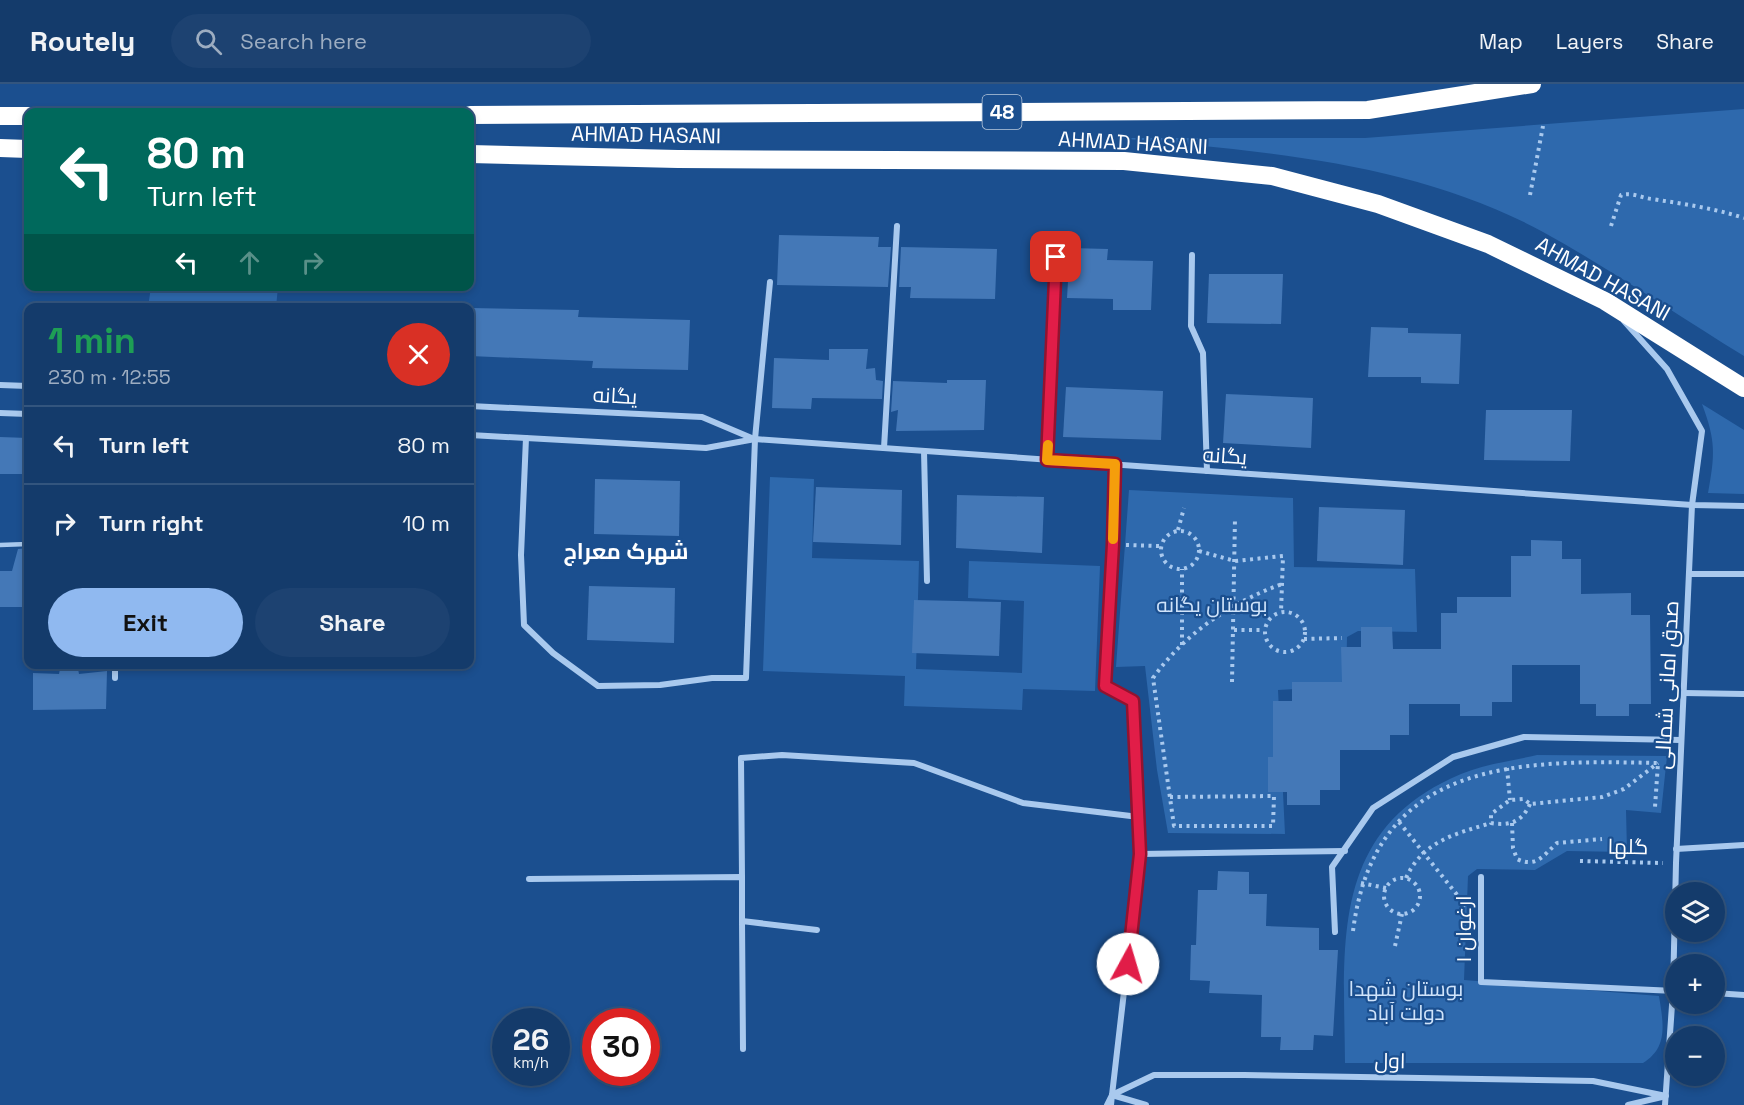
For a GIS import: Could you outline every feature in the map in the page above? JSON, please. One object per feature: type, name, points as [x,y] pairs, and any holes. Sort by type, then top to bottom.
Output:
[{"type":"highway","name":"48","points":[[474,115],[1368,110],[1532,84]]},
{"type":"highway","points":[[0,116],[24,116]]},
{"type":"highway","points":[[0,148],[24,149]]},
{"type":"highway","name":"AHMAD HASANI","points":[[474,154],[690,159],[1124,161],[1272,176],[1377,204],[1488,244],[1605,301],[1744,388]]},
{"type":"street","points":[[884,448],[897,226]]},
{"type":"street","points":[[1192,255],[1191,326],[1203,353],[1208,471]]},
{"type":"street","points":[[1047,460],[1056,257]]},
{"type":"street","points":[[526,438],[520,555],[524,625],[553,653],[598,686],[660,685],[712,678],[746,678],[755,439],[770,282]]},
{"type":"street","name":"صدق امانی شمالی","points":[[1605,301],[1667,369],[1702,431],[1692,505],[1676,849],[1675,954]]},
{"type":"street","points":[[0,385],[24,386]]},
{"type":"street","name":"یگانه","points":[[474,406],[702,417],[755,439]]},
{"type":"street","points":[[0,413],[24,414]]},
{"type":"street","name":"یگانه","points":[[474,435],[706,448],[755,439],[1692,505],[1744,506]]},
{"type":"street","points":[[924,451],[927,581]]},
{"type":"street","points":[[1109,1105],[1140,854],[1133,701],[1105,686],[1115,464]]},
{"type":"street","points":[[1689,574],[1744,574]]},
{"type":"street","points":[[115,669],[115,678]]},
{"type":"street","points":[[1684,693],[1744,694]]},
{"type":"street","points":[[1335,932],[1332,867],[1372,808],[1453,757],[1524,737],[1681,740]]},
{"type":"street","points":[[743,1049],[741,758],[782,755],[914,763],[1023,803],[1139,817]]},
{"type":"street","points":[[1676,849],[1744,845]]},
{"type":"street","points":[[1140,854],[1345,850]]},
{"type":"street","points":[[529,879],[742,877]]},
{"type":"street","name":"ارغوان ۱","points":[[1481,877],[1481,982],[1665,991]]},
{"type":"street","points":[[742,921],[817,930]]},
{"type":"street","points":[[1725,994],[1744,995]]},
{"type":"street","name":"صدق امانی شمالی","points":[[1665,1105],[1672,1014]]},
{"type":"street","name":"اول","points":[[1112,1095],[1154,1075],[1244,1075],[1593,1081],[1666,1096]]},
{"type":"street","points":[[1112,1095],[1146,1105]]},
{"type":"street","points":[[1628,1105],[1666,1096]]},
{"type":"lane","points":[[0,545],[24,544]]},
{"type":"path","points":[[1530,195],[1543,126]]},
{"type":"path","points":[[1611,226],[1621,195],[1630,193],[1649,199],[1706,206],[1744,218]]},
{"type":"path","points":[[1179,530],[1184,508]]},
{"type":"path","points":[[1232,682],[1235,518]]},
{"type":"path","points":[[1179,530],[1196,538],[1199,551],[1194,563],[1182,569],[1169,566],[1164,561],[1160,546],[1168,535],[1179,530]]},
{"type":"path","points":[[1113,544],[1160,546]]},
{"type":"path","points":[[1199,551],[1235,561],[1283,556],[1281,612]]},
{"type":"path","points":[[1182,569],[1182,645]]},
{"type":"path","points":[[1170,797],[1274,796],[1273,826],[1174,826],[1153,678],[1182,645],[1235,604],[1282,584]]},
{"type":"path","points":[[1281,612],[1288,612],[1300,619],[1305,632],[1304,639],[1296,649],[1283,653],[1271,648],[1264,630],[1270,618],[1281,612]]},
{"type":"path","points":[[1234,630],[1264,630]]},
{"type":"path","points":[[1304,639],[1342,638]]},
{"type":"path","points":[[1353,931],[1361,883],[1380,843],[1408,812],[1444,789],[1482,773],[1552,762],[1658,763]]},
{"type":"path","points":[[1491,824],[1491,814],[1510,800],[1524,799],[1530,804],[1602,797],[1624,789],[1658,763]]},
{"type":"path","points":[[1655,807],[1658,763]]},
{"type":"path","points":[[1507,768],[1510,800]]},
{"type":"path","points":[[1406,878],[1412,866],[1424,852],[1440,839],[1456,832],[1491,824],[1512,823],[1526,813],[1530,804]]},
{"type":"path","points":[[1399,822],[1466,906]]},
{"type":"path","points":[[1512,823],[1513,848],[1517,859],[1528,864],[1537,862],[1557,843],[1602,840]]},
{"type":"path","name":"گلها","points":[[1580,861],[1676,863]]},
{"type":"path","points":[[1406,878],[1419,889],[1420,901],[1413,910],[1402,914],[1387,906],[1386,888],[1394,880],[1406,878]]},
{"type":"path","points":[[1361,883],[1386,888]]},
{"type":"path","points":[[1395,946],[1402,914]]},
{"type":"green space","points":[[1744,109],[1744,356],[1543,232],[1493,208],[1442,189],[1389,174],[1335,163],[1225,148],[1116,138],[1365,138]]},
{"type":"green space","points":[[150,291],[278,291],[276,303],[149,303]]},
{"type":"green space","points":[[1702,404],[1744,430],[1744,494],[1708,493],[1713,448],[1710,428]]},
{"type":"green space","points":[[770,477],[814,479],[812,558],[919,561],[916,669],[1022,673],[1024,601],[968,598],[969,561],[1100,566],[1095,691],[1023,689],[1022,710],[904,706],[905,676],[763,671]]},
{"type":"green space","name":"بوستان یگانه","points":[[1129,490],[1293,498],[1294,567],[1415,569],[1417,632],[1358,631],[1347,637],[1346,686],[1278,690],[1285,834],[1168,833],[1157,770],[1145,666],[1116,667]]},
{"type":"green space","name":"بوستان شهدا دولت آباد","points":[[1537,755],[1667,756],[1661,813],[1626,810],[1627,852],[1567,851],[1535,870],[1477,869],[1468,876],[1464,980],[1659,996],[1663,1024],[1661,1042],[1657,1049],[1643,1063],[1345,1063],[1346,934],[1353,894],[1366,858],[1387,826],[1418,797],[1461,774],[1489,765]]},
{"type":"building","points":[[779,235],[879,237],[878,247],[891,247],[888,287],[777,285]]},
{"type":"building","points":[[901,247],[997,249],[995,299],[910,298],[911,287],[899,287]]},
{"type":"building","points":[[1070,248],[1108,249],[1107,260],[1153,261],[1151,310],[1113,310],[1113,299],[1067,298]]},
{"type":"building","points":[[1209,274],[1283,274],[1281,324],[1207,323]]},
{"type":"building","points":[[474,308],[579,310],[578,317],[690,320],[688,370],[592,368],[593,361],[474,356]]},
{"type":"building","points":[[1371,327],[1408,328],[1408,333],[1461,334],[1459,384],[1421,383],[1421,377],[1368,377]]},
{"type":"building","points":[[829,349],[868,349],[866,369],[875,368],[876,380],[883,381],[882,399],[812,398],[811,409],[772,408],[774,358],[829,360]]},
{"type":"building","points":[[947,380],[986,380],[984,430],[896,431],[898,410],[891,412],[893,381],[947,383]]},
{"type":"building","points":[[1066,387],[1163,391],[1161,440],[1063,437]]},
{"type":"building","points":[[1226,394],[1313,398],[1311,448],[1223,443]]},
{"type":"building","points":[[1486,410],[1572,410],[1570,461],[1484,460]]},
{"type":"building","points":[[0,437],[24,438],[24,474],[0,474]]},
{"type":"building","points":[[595,479],[680,481],[679,536],[594,534]]},
{"type":"building","points":[[816,487],[902,490],[901,545],[813,542]]},
{"type":"building","points":[[957,495],[1044,497],[1042,553],[956,548]]},
{"type":"building","points":[[1319,507],[1405,510],[1403,565],[1317,561]]},
{"type":"building","points":[[1531,540],[1562,541],[1562,559],[1581,559],[1581,594],[1631,593],[1631,615],[1650,615],[1651,704],[1629,704],[1629,716],[1596,716],[1596,704],[1580,704],[1580,665],[1512,665],[1512,702],[1492,702],[1492,716],[1460,716],[1460,704],[1409,704],[1409,735],[1390,735],[1390,750],[1340,750],[1340,790],[1320,790],[1320,805],[1287,805],[1287,792],[1268,792],[1268,757],[1273,757],[1273,701],[1292,701],[1292,682],[1342,682],[1341,647],[1361,647],[1361,627],[1392,627],[1393,649],[1441,649],[1441,613],[1457,613],[1457,597],[1511,597],[1511,556],[1531,556]]},
{"type":"building","points":[[24,548],[24,607],[0,607],[0,571],[12,571],[18,549]]},
{"type":"building","points":[[589,586],[675,588],[674,643],[587,640]]},
{"type":"building","points":[[914,600],[1001,602],[999,656],[912,653]]},
{"type":"building","points":[[60,669],[78,669],[79,674],[107,671],[106,709],[33,710],[33,673],[59,674]]},
{"type":"building","points":[[1218,871],[1249,872],[1249,894],[1267,894],[1266,926],[1319,928],[1319,950],[1338,950],[1333,1036],[1314,1035],[1313,1050],[1280,1050],[1281,1037],[1261,1037],[1262,995],[1209,993],[1210,981],[1190,980],[1191,945],[1196,945],[1198,890],[1217,890]]},
{"type":"slow traffic","points":[[1048,445],[1047,460],[1115,464],[1113,539]]},
{"type":"district","name":"شهرک معراج","points":[[626,551]]},
{"type":"route","points":[[1056,257],[1047,460],[1115,464],[1105,686],[1133,701],[1140,854],[1128,964]]}]
